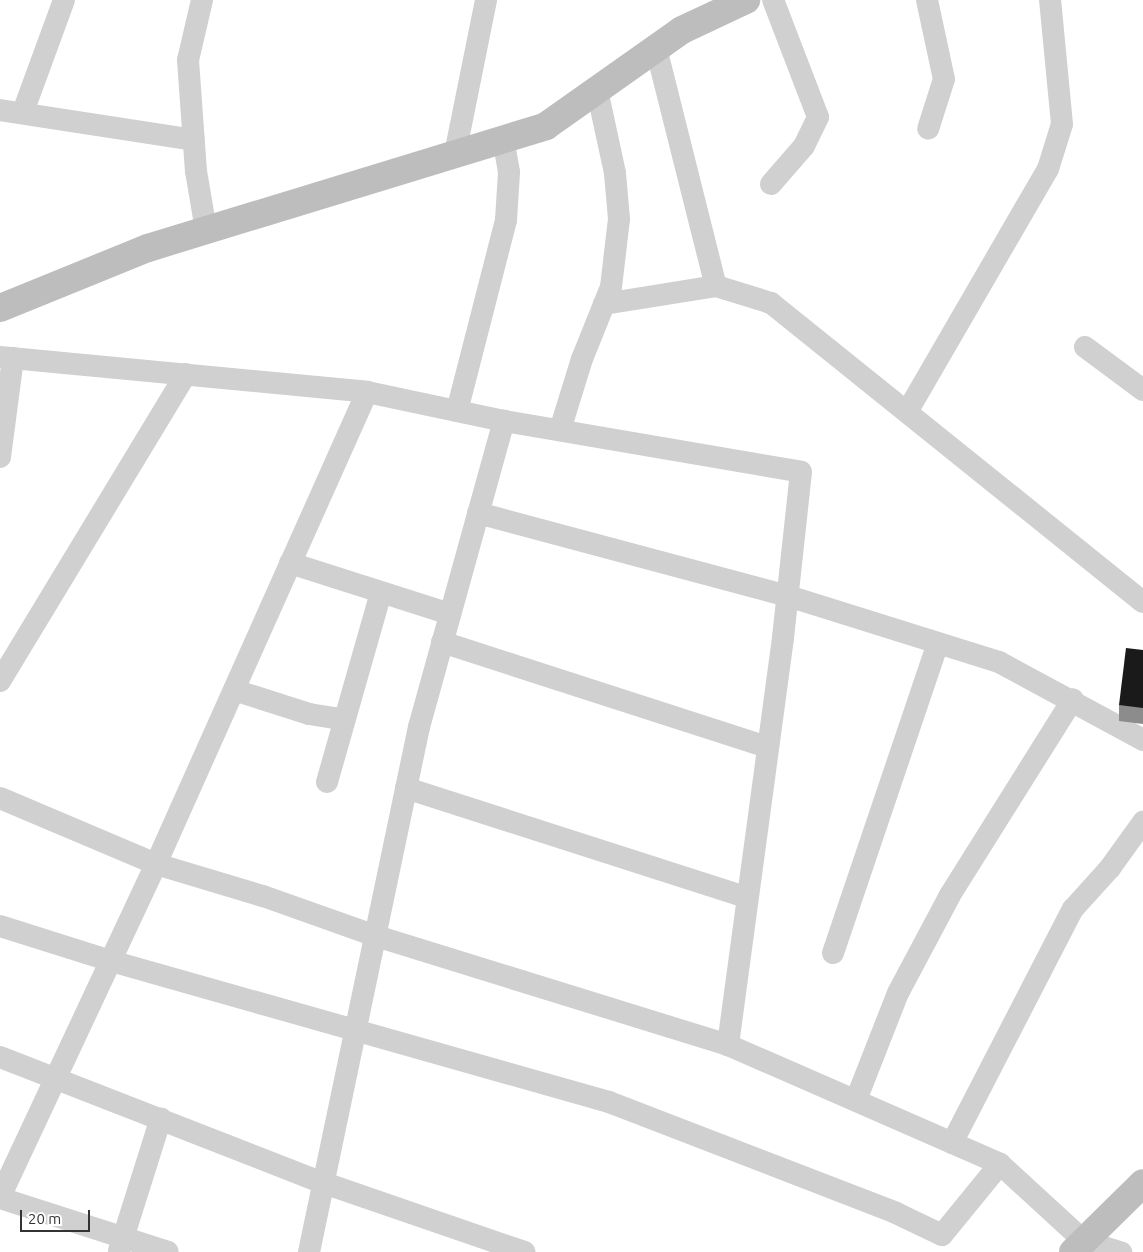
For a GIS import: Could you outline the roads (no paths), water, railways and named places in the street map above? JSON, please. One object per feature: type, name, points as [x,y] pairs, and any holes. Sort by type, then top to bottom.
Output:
[{"type":"street","points":[[23,112],[64,0]]},
{"type":"street","points":[[202,0],[188,60],[194,140],[206,230]]},
{"type":"street","points":[[455,154],[486,0]]},
{"type":"street","points":[[0,308],[148,248],[546,126],[682,30],[746,0]]},
{"type":"street","points":[[771,184],[804,146],[818,117],[773,0]]},
{"type":"street","points":[[927,0],[944,79],[928,129]]},
{"type":"street","points":[[907,412],[1048,169],[1062,124],[1050,0]]},
{"type":"street","points":[[656,48],[716,286]]},
{"type":"street","points":[[560,430],[582,359],[611,287],[619,219],[615,173],[596,90]]},
{"type":"street","points":[[0,110],[23,112],[194,140]]},
{"type":"street","points":[[457,410],[506,220],[509,172],[503,139]]},
{"type":"street","points":[[604,304],[716,286],[771,303],[1143,602]]},
{"type":"street","points":[[1085,347],[1143,390]]},
{"type":"street","points":[[0,457],[7,357],[367,392],[504,420],[801,472],[788,596],[746,897],[728,1045]]},
{"type":"street","points":[[0,681],[186,374]]},
{"type":"street","points":[[168,1252],[121,1245],[0,1198],[156,864],[367,392]]},
{"type":"street","points":[[309,1252],[419,727],[504,420]]},
{"type":"street","points":[[478,513],[788,596],[999,662],[1143,740]]},
{"type":"street","points":[[290,563],[450,614]]},
{"type":"street","points":[[328,782],[381,593]]},
{"type":"street","points":[[442,642],[768,747]]},
{"type":"street","points":[[833,953],[938,643]]},
{"type":"street","points":[[234,690],[309,714],[345,720]]},
{"type":"street","points":[[856,1100],[898,993],[950,895],[1072,700]]},
{"type":"street","points":[[406,788],[746,897]]},
{"type":"street","points":[[0,798],[156,864],[263,896],[376,936],[728,1045],[1000,1164],[1079,1247],[1120,1252]]},
{"type":"street","points":[[952,1142],[1073,909],[1110,868],[1143,822]]},
{"type":"street","points":[[0,926],[111,962],[609,1102],[896,1213],[942,1235],[1000,1164]]},
{"type":"street","points":[[0,1057],[56,1077],[324,1183],[524,1252]]},
{"type":"street","points":[[121,1245],[161,1118]]},
{"type":"street","points":[[1079,1247],[1143,1183]]}]
